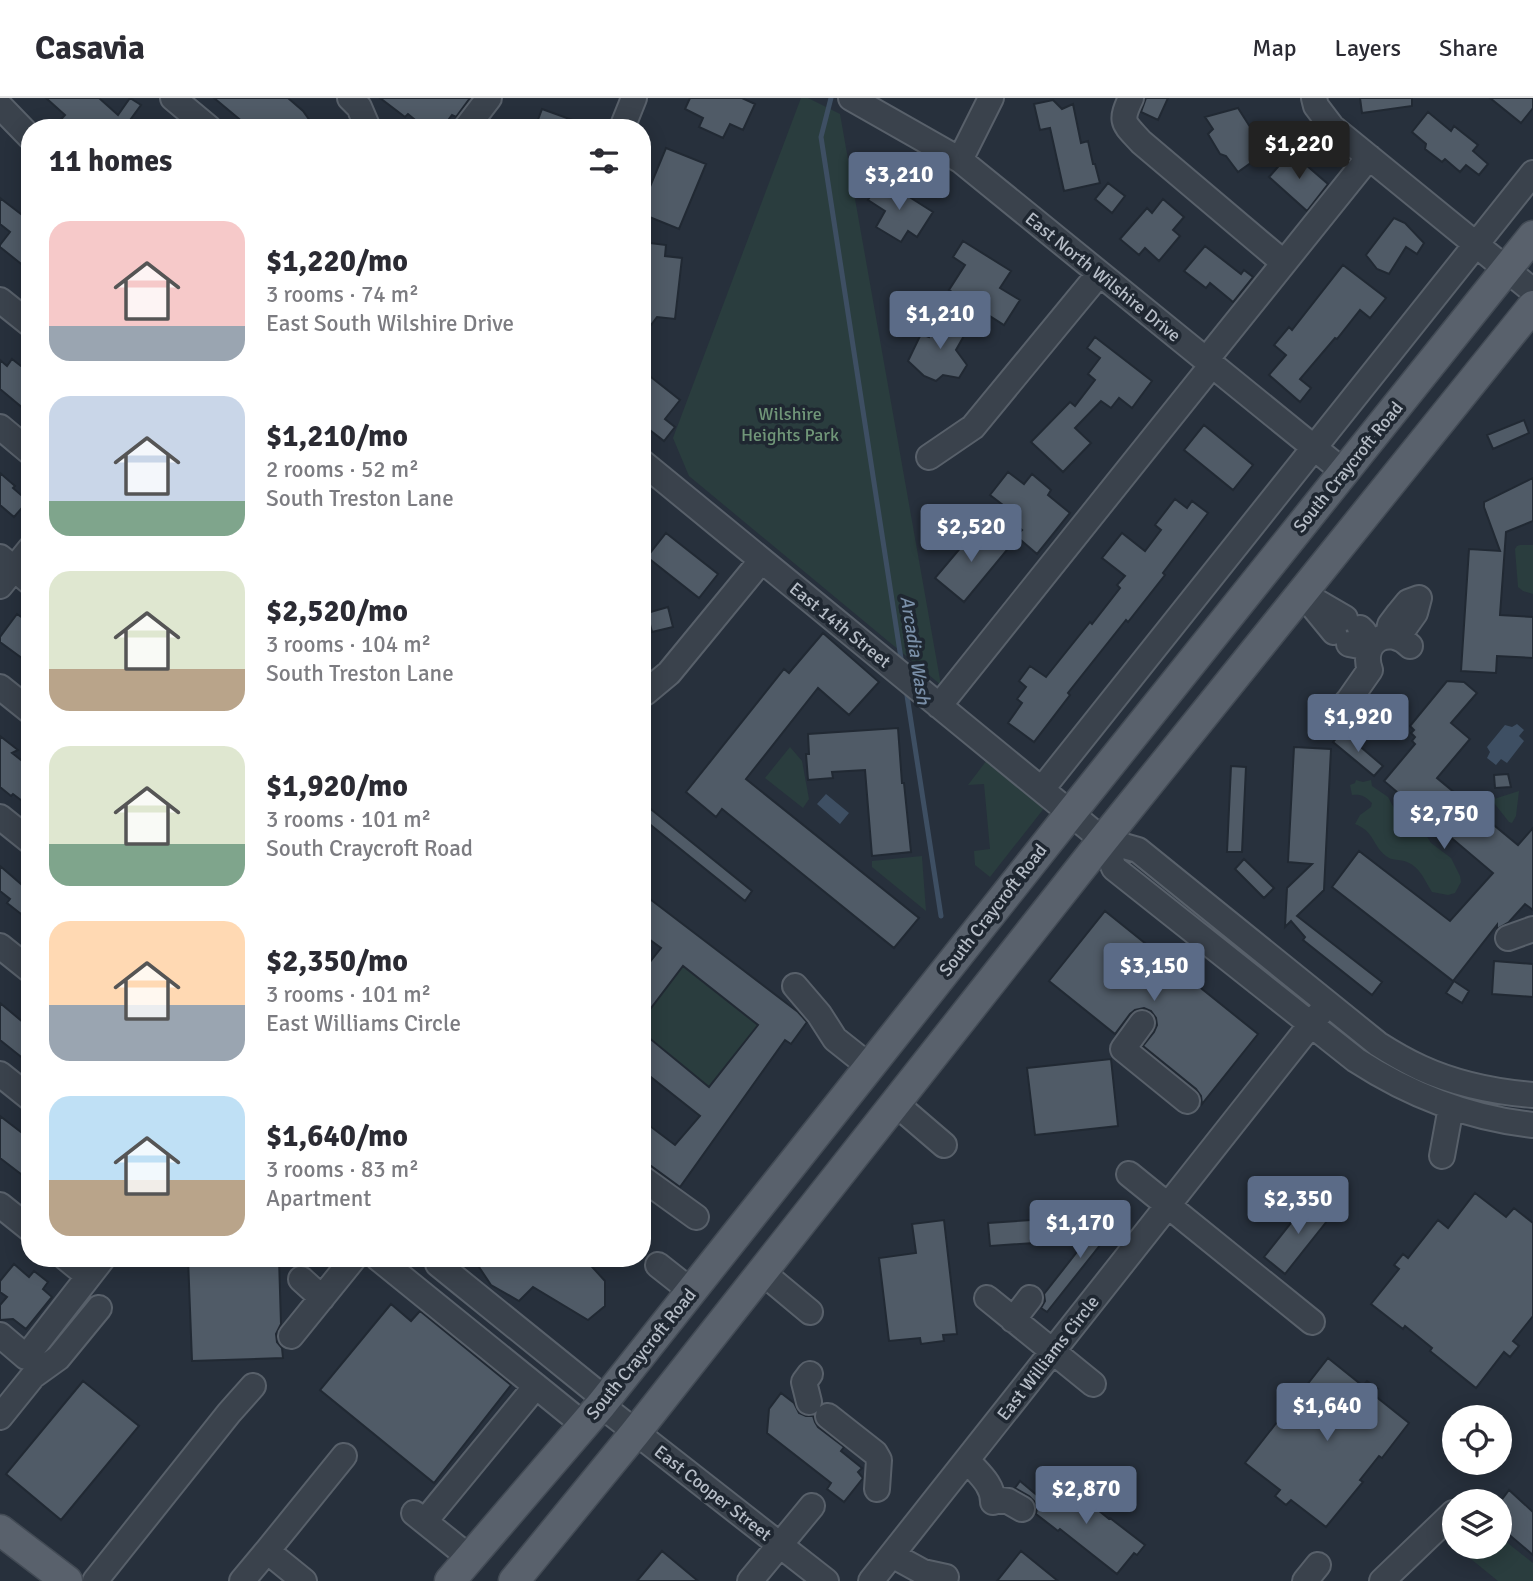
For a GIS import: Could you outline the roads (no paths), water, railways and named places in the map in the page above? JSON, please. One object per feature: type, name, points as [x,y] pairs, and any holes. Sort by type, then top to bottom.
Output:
[{"type":"main road","name":"South Craycroft Road","points":[[450,1581],[596,1410],[1533,236]]},
{"type":"main road","points":[[514,1581],[635,1433],[1103,841],[1533,306]]},
{"type":"main road","points":[[787,1241],[796,1202],[873,1101],[879,1084],[876,1073],[869,1066]]},
{"type":"main road","points":[[0,1530],[67,1581]]},
{"type":"street","points":[[173,98],[198,119]]},
{"type":"street","points":[[350,98],[359,107],[364,119]]},
{"type":"street","points":[[473,119],[489,98]]},
{"type":"street","points":[[626,119],[634,98]]},
{"type":"street","name":"East North Wilshire Drive","points":[[851,98],[960,160],[1344,472]]},
{"type":"street","points":[[960,160],[991,98]]},
{"type":"street","points":[[1131,98],[1123,118],[1133,134],[1284,263]]},
{"type":"street","points":[[1314,98],[1316,106],[1332,127],[1533,291]]},
{"type":"street","points":[[0,106],[21,128]]},
{"type":"street","points":[[939,706],[1369,157]]},
{"type":"street","points":[[1042,789],[1533,173]]},
{"type":"street","points":[[929,457],[973,428],[1099,274]]},
{"type":"street","points":[[0,300],[21,317]]},
{"type":"street","points":[[0,427],[21,444]]},
{"type":"street","name":"East 14th Street","points":[[651,469],[1103,841]]},
{"type":"street","points":[[651,687],[669,673],[761,561]]},
{"type":"street","points":[[1302,593],[1369,640],[1349,700],[1335,712]]},
{"type":"street","points":[[0,687],[21,704]]},
{"type":"street","points":[[0,817],[21,834]]},
{"type":"street","points":[[1103,841],[1138,850],[1378,1044],[1422,1068],[1450,1079],[1533,1095]]},
{"type":"street","points":[[1103,841],[1114,868],[1371,1070],[1406,1089],[1451,1107],[1507,1122],[1533,1125]]},
{"type":"street","points":[[1508,938],[1533,929]]},
{"type":"street","points":[[0,946],[21,963]]},
{"type":"street","points":[[795,986],[819,1014],[835,1039],[869,1066]]},
{"type":"street","name":"East Williams Circle","points":[[871,1581],[1328,1004]]},
{"type":"street","points":[[1142,1023],[1123,1049],[1187,1101]]},
{"type":"street","points":[[0,1074],[21,1091]]},
{"type":"street","points":[[895,1103],[944,1145]]},
{"type":"street","points":[[1442,1156],[1451,1107]]},
{"type":"street","points":[[1129,1174],[1312,1322]]},
{"type":"street","points":[[651,1184],[696,1217]]},
{"type":"street","points":[[0,1205],[21,1222]]},
{"type":"street","points":[[658,1265],[691,1291]]},
{"type":"street","points":[[0,1335],[26,1357],[95,1267]]},
{"type":"street","points":[[291,1336],[347,1267]]},
{"type":"street","points":[[389,1267],[536,1386],[596,1410]]},
{"type":"street","points":[[441,1267],[596,1410]]},
{"type":"street","points":[[762,1272],[810,1312]]},
{"type":"street","points":[[301,1279],[323,1298]]},
{"type":"street","points":[[987,1298],[1093,1384]]},
{"type":"street","points":[[1013,1320],[1030,1298]]},
{"type":"street","points":[[0,1417],[33,1376],[58,1358],[99,1308]]},
{"type":"street","points":[[810,1374],[804,1382],[819,1409],[875,1453],[879,1460],[877,1489]]},
{"type":"street","points":[[95,1581],[253,1386]]},
{"type":"street","points":[[470,1558],[419,1517],[536,1386]]},
{"type":"street","name":"East Cooper Street","points":[[596,1410],[635,1433],[826,1581]]},
{"type":"street","points":[[242,1581],[344,1456]]},
{"type":"street","points":[[967,1460],[990,1485],[993,1500],[1008,1501],[1022,1510]]},
{"type":"street","points":[[750,1581],[812,1506]]},
{"type":"street","points":[[1382,1581],[1442,1523]]},
{"type":"street","points":[[267,1552],[304,1581]]},
{"type":"street","points":[[892,1555],[923,1572],[946,1577]]},
{"type":"water","points":[[1517,724],[1524,730],[1519,736],[1524,741],[1507,763],[1501,759],[1496,765],[1487,758],[1490,752],[1487,747],[1505,725],[1512,727]]},
{"type":"water","points":[[826,794],[849,813],[840,824],[817,804]]},
{"type":"waterway","name":"Arcadia Wash","points":[[831,98],[821,137],[902,665]]},
{"type":"waterway","name":"Arcadia Wash","points":[[906,689],[941,916]]},
{"type":"park label","name":"Wilshire Heights Park","points":[[790,424]]}]
